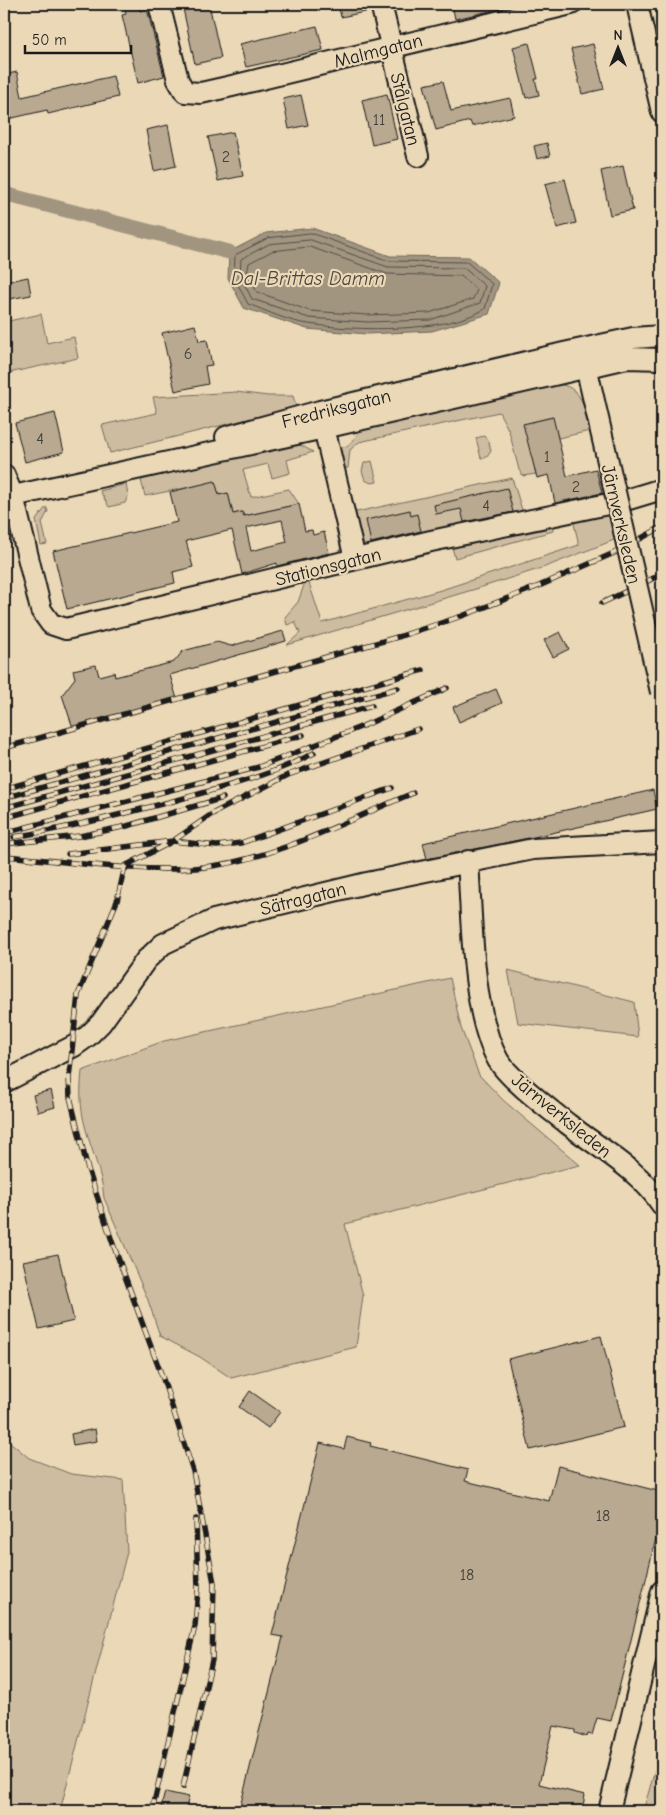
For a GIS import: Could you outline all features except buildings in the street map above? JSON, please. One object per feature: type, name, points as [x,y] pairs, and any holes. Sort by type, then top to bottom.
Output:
[{"type":"street","name":"Malmgatan","points":[[159,4],[178,80],[185,92],[201,93],[571,4]]},
{"type":"street","name":"Stålgatan","points":[[381,4],[418,156]]},
{"type":"street","points":[[636,4],[662,112]]},
{"type":"street","name":"Fredriksgatan","points":[[8,497],[40,486],[584,358],[633,338],[662,336]]},
{"type":"street","name":"Fredriksgatan","points":[[584,358],[662,359]]},
{"type":"street","name":"Järnverksleden","points":[[584,358],[661,696]]},
{"type":"street","points":[[322,420],[355,559]]},
{"type":"street","points":[[4,475],[8,497]]},
{"type":"street","points":[[629,499],[662,489]]},
{"type":"street","name":"Stationsgatan","points":[[8,497],[20,527],[41,610],[51,624],[58,628],[76,628],[355,559],[526,520],[608,504]]},
{"type":"street","name":"Sätragatan","points":[[4,1082],[74,1046],[88,1036],[101,1023],[146,960],[162,944],[214,920],[298,898],[468,861],[533,849],[662,842]]},
{"type":"street","name":"Järnverksleden","points":[[468,861],[477,984],[486,1024],[498,1060],[512,1077],[568,1124],[631,1170],[650,1188],[662,1206]]},
{"type":"street","points":[[609,1811],[662,1591]]},
{"type":"shaded area","points":[[41,314],[47,343],[74,337],[78,358],[4,374],[4,322]]},
{"type":"shaded area","points":[[547,383],[568,387],[579,396],[590,431],[558,438],[552,417],[524,424],[536,474],[523,476],[519,470],[509,431],[499,412],[359,442],[350,450],[348,468],[334,470],[329,450],[348,446],[362,428]]},
{"type":"shaded area","points":[[236,392],[268,396],[293,396],[296,407],[110,453],[102,425],[157,413],[153,397]]},
{"type":"shaded area","points":[[484,436],[489,442],[491,451],[487,457],[481,458],[476,438]]},
{"type":"shaded area","points":[[295,442],[313,452],[287,460],[290,473],[272,478],[268,464],[243,470],[251,497],[289,489],[299,504],[244,516],[242,512],[233,514],[228,493],[219,495],[215,482],[145,496],[141,480]]},
{"type":"shaded area","points":[[372,461],[377,482],[371,483],[365,480],[362,471],[364,463]]},
{"type":"shaded area","points":[[512,478],[523,513],[361,549],[352,513]]},
{"type":"shaded area","points":[[126,484],[128,496],[125,503],[109,507],[100,491]]},
{"type":"shaded area","points":[[608,504],[616,539],[545,567],[287,645],[300,633],[295,622],[287,625],[285,617],[298,602],[307,577],[322,623],[441,590],[579,545],[571,511]]},
{"type":"shaded area","points":[[46,507],[48,511],[42,523],[47,544],[41,545],[36,520]]},
{"type":"shaded area","points":[[550,515],[553,531],[455,558],[449,537]]},
{"type":"shaded area","points":[[508,970],[634,1002],[638,1037],[518,1023]]},
{"type":"shaded area","points":[[450,978],[461,1028],[479,1075],[504,1101],[580,1165],[345,1224],[363,1296],[356,1347],[231,1378],[200,1357],[160,1336],[148,1300],[104,1198],[101,1179],[83,1119],[82,1071],[164,1041]]},
{"type":"shaded area","points":[[4,1437],[29,1458],[71,1474],[123,1480],[127,1552],[60,1811],[4,1811]]},
{"type":"shaded area","points":[[662,1747],[662,1811],[643,1811]]},
{"type":"water","name":"Dal-Brittas Damm","points":[[312,228],[390,256],[469,257],[499,283],[489,314],[432,331],[367,334],[307,329],[244,308],[228,278],[229,252],[266,233]]},
{"type":"waterway","points":[[4,194],[229,252]]},
{"type":"railway","points":[[4,748],[401,636],[462,616],[539,586],[614,553],[662,527]]},
{"type":"railway","points":[[602,603],[662,574]]},
{"type":"railway","points":[[4,789],[423,670]]},
{"type":"railway","points":[[4,798],[398,688]]},
{"type":"railway","points":[[4,833],[259,767],[363,726],[447,688]]},
{"type":"railway","points":[[4,808],[372,706]]},
{"type":"railway","points":[[183,1787],[212,1660],[214,1583],[193,1471],[163,1379],[113,1244],[87,1166],[70,1097],[69,1078],[78,995],[117,901],[125,866],[173,841],[212,814],[288,775],[418,729]]},
{"type":"railway","points":[[4,818],[303,735]]},
{"type":"railway","points":[[14,837],[96,820],[212,790],[264,775],[314,753]]},
{"type":"railway","points":[[68,854],[173,841],[217,846],[241,843],[392,788]]},
{"type":"railway","points":[[4,856],[156,869],[181,869],[232,863],[311,837],[413,793]]},
{"type":"railway","points":[[4,844],[80,836],[127,826],[223,798]]},
{"type":"railway","points":[[152,1811],[195,1626],[198,1589],[196,1519]]}]
